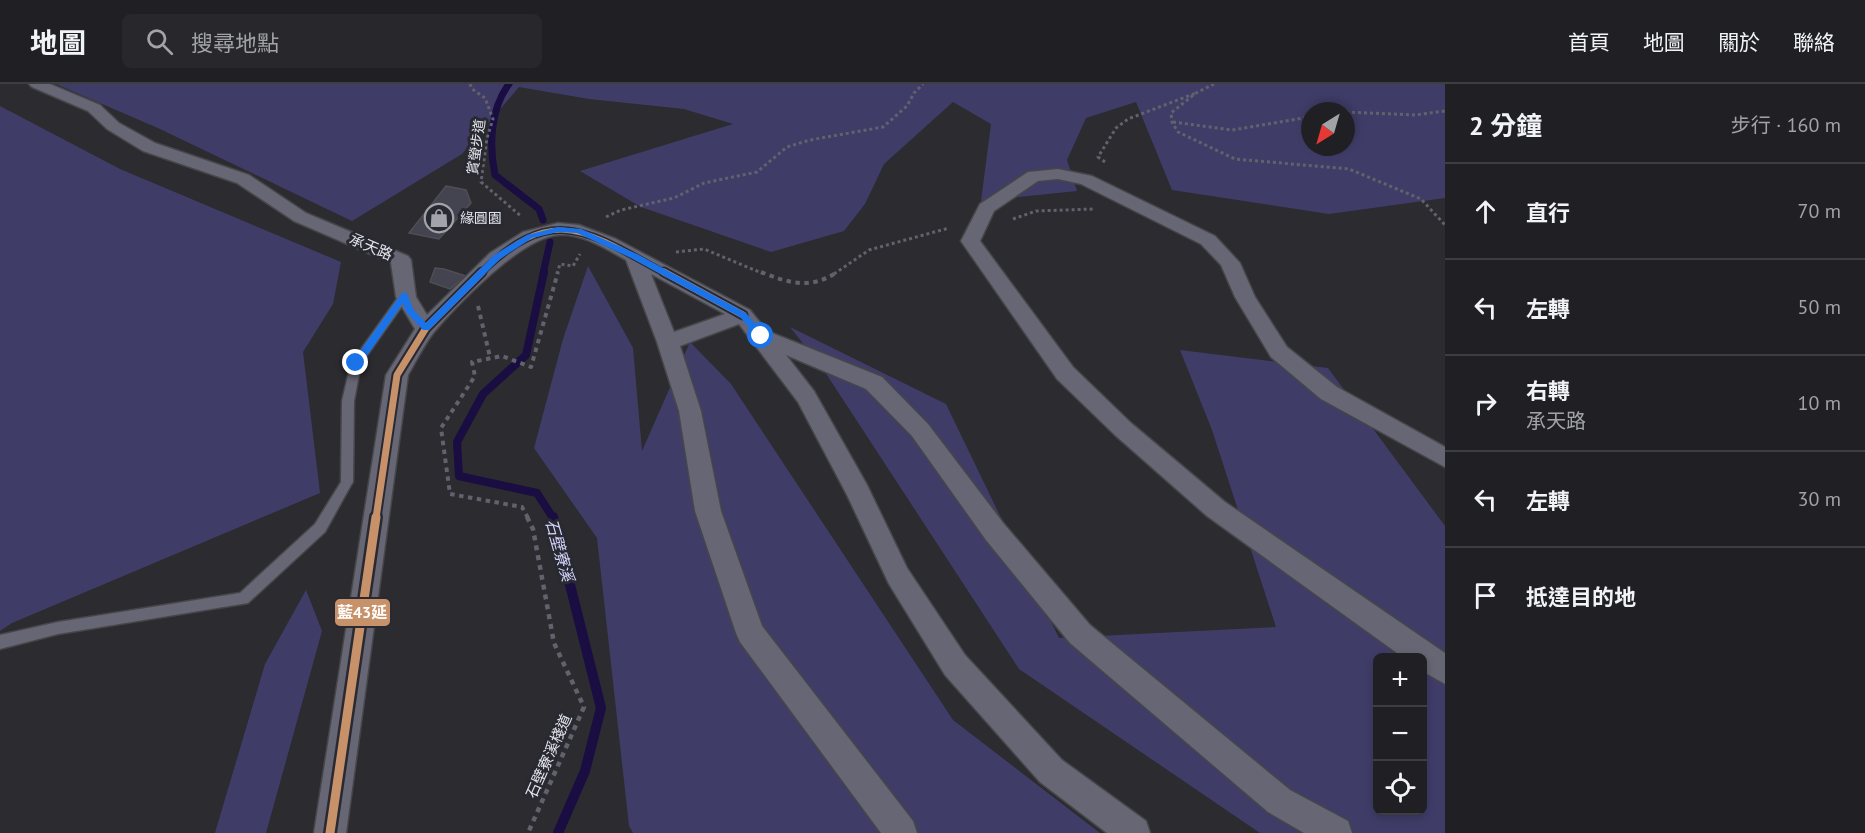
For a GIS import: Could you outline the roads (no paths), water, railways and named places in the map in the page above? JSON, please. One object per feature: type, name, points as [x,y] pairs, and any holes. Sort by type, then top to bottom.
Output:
[{"type":"street","name":"承天路","points":[[37,84],[94,108],[113,126],[149,147],[243,178],[300,217],[401,260],[409,310],[426,328]]},
{"type":"street","points":[[1445,458],[1329,393],[1280,352],[1245,297],[1230,263],[1208,240],[1086,180],[1058,174],[1034,176],[986,208],[977,223],[970,241],[987,265],[1065,373],[1123,429],[1216,508],[1445,670]]},
{"type":"street","points":[[330,833],[397,375],[426,328],[497,257],[530,236],[558,230],[579,231],[634,256],[743,315],[806,397],[858,492],[898,576],[955,665],[1051,771],[1134,833]]},
{"type":"street","points":[[634,256],[668,342],[690,411],[708,511],[750,633],[901,833]]},
{"type":"street","points":[[668,342],[743,315]]},
{"type":"street","points":[[761,336],[874,383],[920,430],[995,532],[1080,633],[1279,801],[1336,833]]},
{"type":"lane","points":[[0,642],[58,628],[243,599],[320,528],[346,482],[348,400],[356,363],[405,295]]},
{"type":"waterway","name":"石壁寮溪","points":[[509,84],[498,105],[493,128],[492,152],[495,175],[539,209],[543,220]]},
{"type":"waterway","name":"石壁寮溪","points":[[543,274],[550,242]]},
{"type":"waterway","name":"石壁寮溪","points":[[544,272],[526,355],[483,394],[457,442],[459,476],[537,493],[553,518]]},
{"type":"waterway","name":"石壁寮溪","points":[[553,517],[601,708],[585,771],[558,833]]},
{"type":"place","name":"緣圓園","points":[[439,218]]}]
